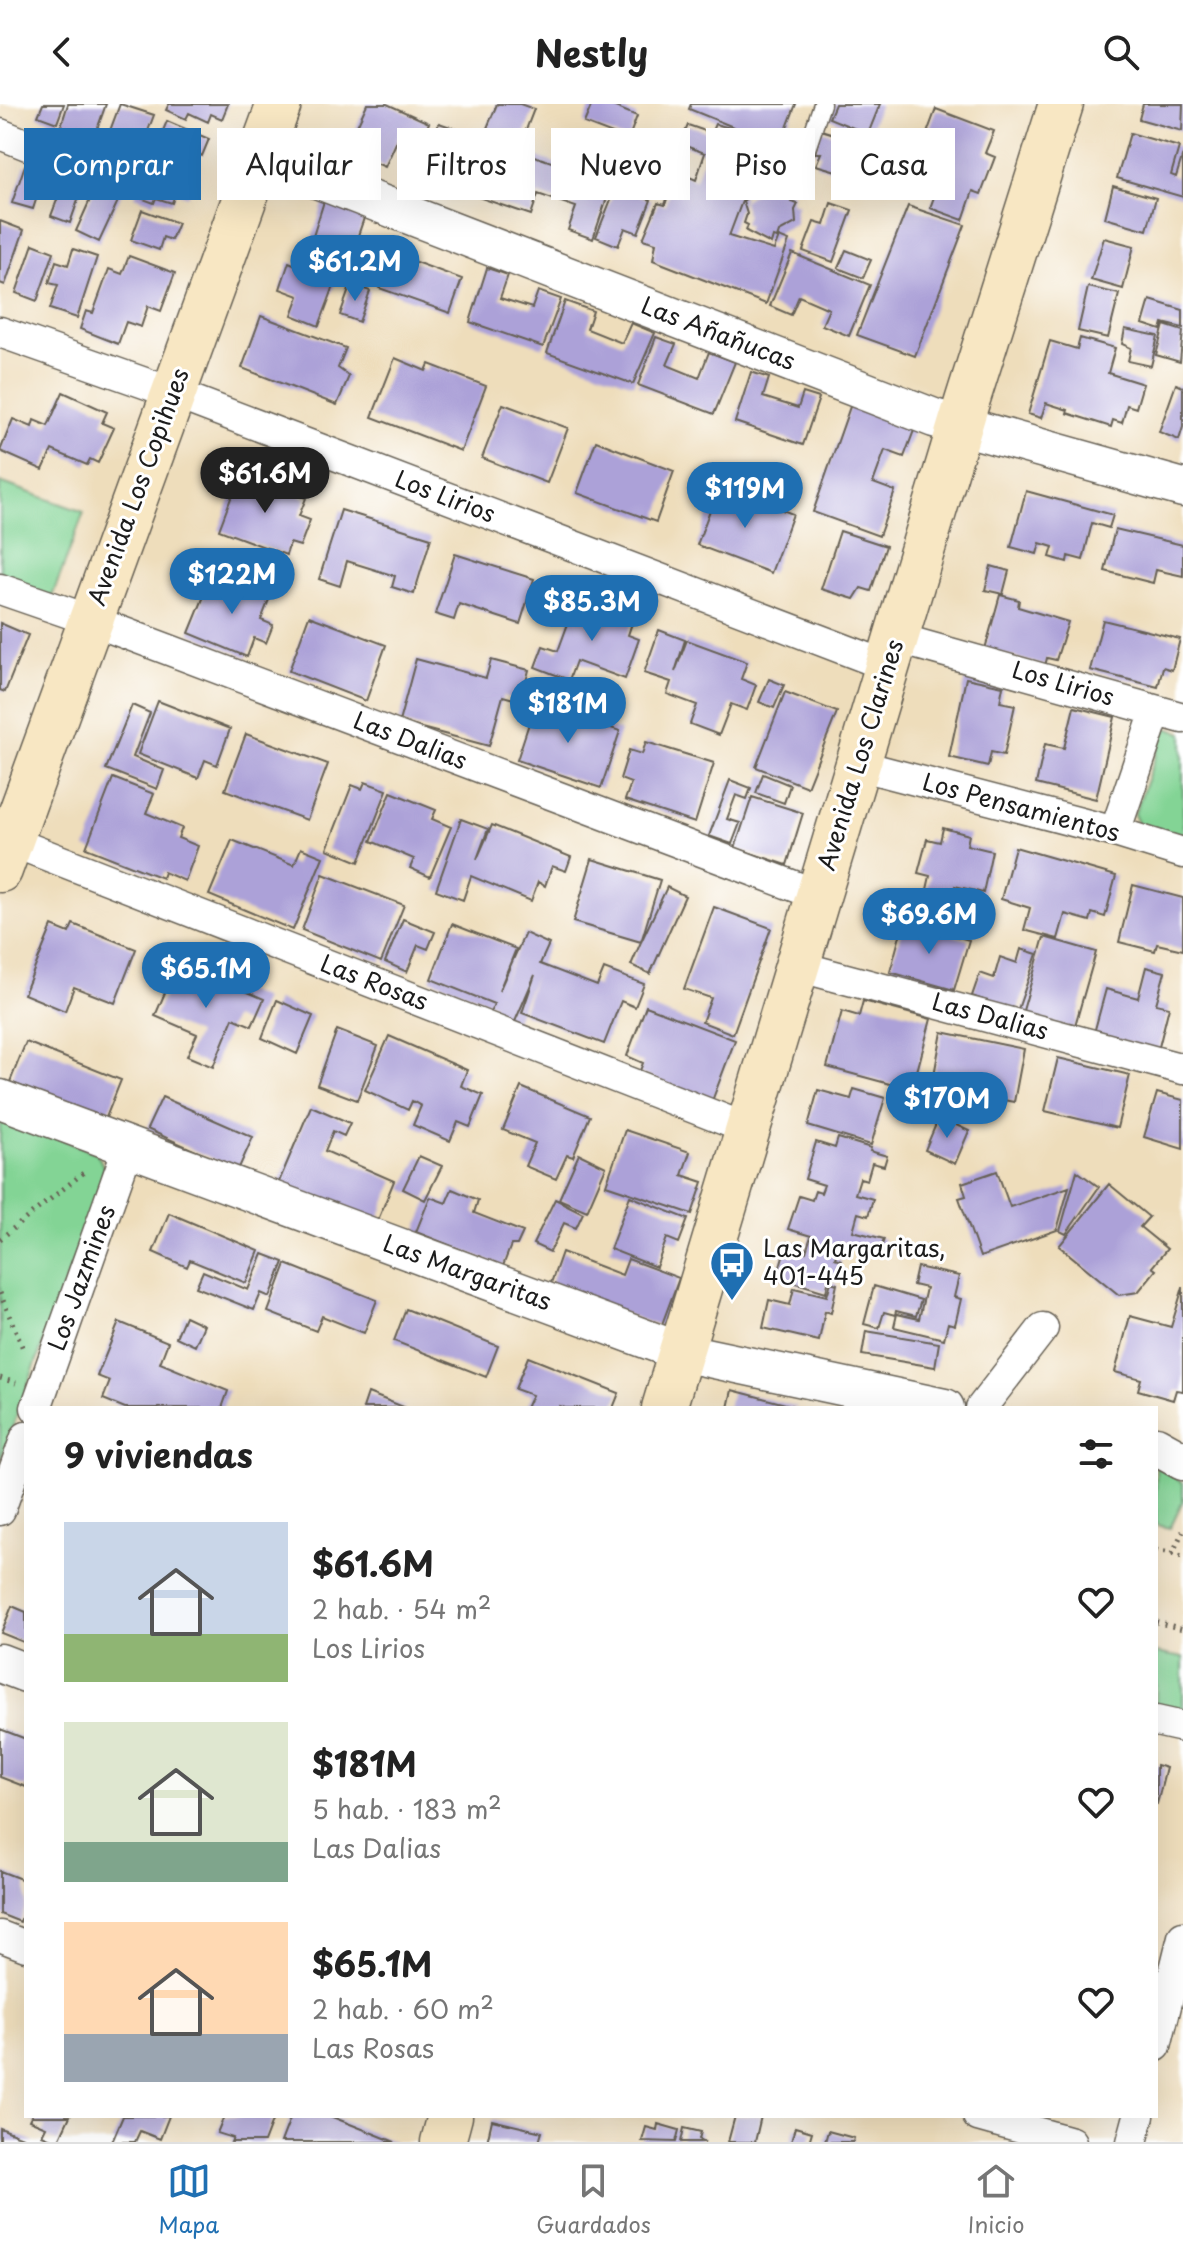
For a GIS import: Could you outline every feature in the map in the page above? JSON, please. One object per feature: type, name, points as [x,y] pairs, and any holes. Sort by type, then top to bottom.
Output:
[{"type":"main road","name":"Avenida Los Copihues","points":[[270,128],[279,104]]},
{"type":"main road","name":"Avenida Los Clarines","points":[[665,1406],[960,427],[1061,104]]},
{"type":"main road","name":"Avenida Los Copihues","points":[[4,849],[244,200]]},
{"type":"main road","points":[[443,2142],[449,2118]]},
{"type":"street","points":[[0,134],[24,144]]},
{"type":"street","name":"Las Añañucas","points":[[371,200],[960,427],[1183,488]]},
{"type":"street","name":"Los Lirios","points":[[0,332],[892,652],[1170,714]]},
{"type":"street","name":"Las Dalias","points":[[0,589],[90,620],[818,895]]},
{"type":"street","points":[[1115,832],[1170,714]]},
{"type":"street","name":"Los Pensamientos","points":[[858,765],[1115,832],[1183,853]]},
{"type":"street","name":"Las Rosas","points":[[4,849],[748,1129]]},
{"type":"street","name":"Las Dalias","points":[[797,966],[1183,1069]]},
{"type":"street","name":"Las Margaritas","points":[[0,1099],[113,1155],[681,1352],[936,1406]]},
{"type":"street","name":"Los Jazmines","points":[[45,1405],[113,1155]]},
{"type":"street","points":[[983,1406],[1043,1328]]},
{"type":"street","points":[[0,1510],[24,1443]]},
{"type":"street","points":[[1158,1447],[1183,1461]]},
{"type":"street","points":[[0,1663],[24,1672]]},
{"type":"street","points":[[1158,1721],[1183,1727]]},
{"type":"street","points":[[0,1936],[24,1945]]},
{"type":"street","points":[[1158,2038],[1183,1937]]},
{"type":"street","points":[[981,2118],[1007,2133],[1071,2142]]},
{"type":"street","points":[[1132,2142],[1138,2118]]},
{"type":"lane","points":[[814,128],[822,104]]},
{"type":"path","points":[[0,1239],[113,1155]]},
{"type":"path","points":[[0,1293],[30,1363]]},
{"type":"path","points":[[1172,1554],[1183,1531]]},
{"type":"path","points":[[1158,1550],[1183,1556]]},
{"type":"path","points":[[1158,1623],[1183,1629]]},
{"type":"green space","points":[[0,482],[84,512],[52,597],[0,578]]},
{"type":"green space","points":[[1166,728],[1183,733],[1183,841],[1141,829],[1134,815]]},
{"type":"green space","points":[[0,1114],[97,1153],[104,1168],[102,1181],[0,1462]]},
{"type":"green space","points":[[1158,1466],[1183,1483],[1183,1500],[1170,1528],[1158,1525]]},
{"type":"green space","points":[[1158,1653],[1183,1658],[1183,1714],[1158,1708]]},
{"type":"building","points":[[43,104],[64,104],[57,123],[38,116]]},
{"type":"building","points":[[68,104],[106,104],[98,128],[61,126]]},
{"type":"building","points":[[120,104],[154,115],[149,128],[111,128]]},
{"type":"building","points":[[169,104],[228,104],[222,119],[211,114],[208,122],[189,113],[186,119],[166,110]]},
{"type":"building","points":[[367,104],[387,104],[429,123],[427,128],[397,128],[397,141],[385,167],[381,165],[381,128],[356,128]]},
{"type":"building","points":[[497,104],[520,104],[534,109],[527,128],[487,128]]},
{"type":"building","points":[[592,104],[608,104],[637,116],[632,128],[597,128],[584,123]]},
{"type":"building","points":[[691,104],[796,104],[787,128],[736,128],[689,109]]},
{"type":"building","points":[[835,104],[880,104],[870,128],[853,128],[829,118]]},
{"type":"building","points":[[1143,104],[1183,104],[1182,131],[1139,119]]},
{"type":"building","points":[[936,109],[994,131],[985,153],[995,157],[981,194],[973,191],[963,220],[930,208],[933,200],[955,200],[955,128],[929,128]]},
{"type":"building","points":[[167,121],[183,128],[164,128]]},
{"type":"building","points":[[439,123],[453,128],[437,128]]},
{"type":"building","points":[[688,125],[706,131],[706,200],[742,200],[729,236],[774,250],[779,237],[789,241],[766,304],[653,260],[656,243],[643,239],[658,203],[665,205],[667,200],[690,200],[690,177],[696,180],[705,153],[690,148]]},
{"type":"building","points":[[821,130],[831,133],[831,169],[816,165],[821,153],[815,153]]},
{"type":"building","points":[[1130,133],[1179,147],[1171,175],[1176,177],[1183,154],[1183,197],[1117,178]]},
{"type":"building","points":[[201,136],[209,139],[201,156]]},
{"type":"building","points":[[535,156],[551,162],[551,198],[538,194],[531,215],[487,200],[535,200]]},
{"type":"building","points":[[24,168],[24,200],[36,200],[33,209],[12,203]]},
{"type":"building","points":[[1113,186],[1156,198],[1147,230],[1105,218]]},
{"type":"building","points":[[57,200],[78,200],[70,223],[51,216]]},
{"type":"building","points":[[90,200],[119,200],[99,242],[76,231]]},
{"type":"building","points":[[324,200],[366,212],[349,262],[309,249]]},
{"type":"building","points":[[556,200],[606,200],[593,239],[568,230],[576,207]]},
{"type":"building","points":[[611,200],[651,200],[638,233],[625,228],[618,246],[596,237]]},
{"type":"building","points":[[791,200],[798,204],[796,223],[779,232],[777,238],[773,237],[771,244],[746,231],[748,225],[744,223],[747,214],[743,201]]},
{"type":"building","points":[[831,203],[852,210],[833,262],[803,251],[814,222],[824,225]]},
{"type":"building","points":[[908,206],[965,225],[915,356],[857,335]]},
{"type":"building","points":[[142,210],[178,223],[171,240],[163,237],[159,250],[131,240]]},
{"type":"building","points":[[0,221],[24,230],[5,285],[0,283]]},
{"type":"building","points":[[1104,238],[1134,246],[1123,289],[1091,280]]},
{"type":"building","points":[[33,244],[54,252],[37,301],[16,293]]},
{"type":"building","points":[[73,249],[97,257],[77,318],[50,309],[58,285],[49,283],[56,261],[68,265]]},
{"type":"building","points":[[846,250],[871,260],[863,278],[838,268]]},
{"type":"building","points":[[391,253],[462,279],[450,313],[379,288]]},
{"type":"building","points":[[792,253],[870,285],[849,336],[822,325],[829,309],[799,296],[791,315],[770,306]]},
{"type":"building","points":[[308,255],[341,267],[319,326],[292,315],[299,296],[280,289],[289,262],[303,268]]},
{"type":"building","points":[[129,256],[175,273],[161,311],[148,306],[141,327],[126,322],[118,344],[80,329],[86,311],[93,313],[109,269],[122,274]]},
{"type":"building","points":[[487,268],[508,275],[500,298],[532,308],[538,291],[561,299],[543,347],[470,322]]},
{"type":"building","points":[[351,284],[370,291],[359,322],[340,315]]},
{"type":"building","points":[[1088,287],[1119,294],[1108,338],[1078,331]]},
{"type":"building","points":[[1150,300],[1183,310],[1183,328],[1163,323],[1161,330],[1143,324]]},
{"type":"building","points":[[565,301],[593,311],[587,329],[622,343],[631,323],[655,333],[633,384],[547,353]]},
{"type":"building","points":[[261,316],[346,348],[338,368],[349,376],[337,405],[242,368]]},
{"type":"building","points":[[1164,325],[1183,331],[1180,362],[1156,355]]},
{"type":"building","points":[[1125,329],[1158,336],[1151,366],[1128,361],[1131,348],[1122,344]]},
{"type":"building","points":[[656,337],[676,344],[667,365],[699,378],[709,352],[735,362],[714,414],[638,385]]},
{"type":"building","points":[[1080,338],[1115,348],[1108,373],[1143,384],[1136,408],[1127,405],[1122,423],[1113,420],[1111,427],[1046,403],[1041,418],[1028,414],[1050,341],[1077,349]]},
{"type":"building","points":[[395,358],[426,371],[429,364],[486,386],[461,451],[372,417]]},
{"type":"building","points":[[751,372],[769,378],[763,397],[798,408],[803,393],[819,398],[803,445],[735,422]]},
{"type":"building","points":[[1176,384],[1183,387],[1183,427],[1179,440],[1159,432]]},
{"type":"building","points":[[63,392],[107,412],[102,423],[114,428],[98,463],[90,459],[87,465],[52,450],[43,470],[0,451],[13,419],[32,427],[34,420],[48,426]]},
{"type":"building","points":[[852,401],[916,425],[904,457],[885,450],[873,483],[895,491],[879,536],[813,512]]},
{"type":"building","points":[[503,404],[568,428],[547,483],[482,458]]},
{"type":"building","points":[[596,441],[674,471],[656,522],[577,493]]},
{"type":"building","points":[[240,474],[306,498],[299,516],[310,520],[300,546],[290,543],[286,555],[219,530]]},
{"type":"building","points":[[719,486],[793,514],[771,573],[697,545]]},
{"type":"building","points":[[1026,491],[1113,515],[1109,528],[1092,523],[1083,560],[1068,556],[1067,562],[1050,557],[1053,547],[1040,543],[1037,554],[1011,547]]},
{"type":"building","points":[[341,510],[431,538],[414,594],[392,587],[395,576],[347,561],[340,586],[319,579]]},
{"type":"building","points":[[1115,529],[1183,545],[1183,576],[1156,570],[1153,583],[1105,571]]},
{"type":"building","points":[[840,531],[886,546],[871,591],[861,588],[854,599],[821,589]]},
{"type":"building","points":[[455,554],[534,579],[520,624],[459,604],[454,620],[435,614]]},
{"type":"building","points":[[991,566],[1009,571],[1003,594],[985,590]]},
{"type":"building","points":[[213,574],[270,597],[261,620],[273,625],[266,643],[254,638],[247,657],[189,633]]},
{"type":"building","points":[[1000,595],[1019,600],[1018,607],[1068,622],[1056,660],[1047,658],[1045,666],[985,649]]},
{"type":"building","points":[[577,599],[633,620],[628,635],[639,639],[625,679],[576,661],[569,680],[535,667],[543,646],[558,651]]},
{"type":"building","points":[[309,616],[386,645],[366,701],[289,671]]},
{"type":"building","points":[[1103,620],[1180,639],[1172,670],[1163,667],[1158,687],[1090,670]]},
{"type":"building","points":[[0,623],[28,635],[5,692],[0,690]]},
{"type":"building","points":[[659,630],[685,640],[675,672],[687,640],[747,662],[741,679],[756,685],[747,710],[731,704],[719,735],[690,724],[697,705],[667,694],[671,682],[644,673]]},
{"type":"building","points":[[416,659],[486,678],[491,660],[529,670],[521,701],[503,696],[489,746],[399,722]]},
{"type":"building","points":[[966,678],[1003,686],[1000,702],[1015,705],[1004,755],[991,752],[988,766],[949,757]]},
{"type":"building","points":[[769,679],[784,685],[774,708],[759,702]]},
{"type":"building","points":[[785,692],[837,712],[807,787],[756,767]]},
{"type":"building","points":[[158,701],[230,729],[217,765],[205,760],[198,778],[138,754]]},
{"type":"building","points":[[536,702],[620,731],[601,788],[517,760]]},
{"type":"building","points":[[132,705],[150,713],[133,757],[164,770],[157,789],[106,769]]},
{"type":"building","points":[[1074,707],[1115,717],[1096,799],[1036,784],[1045,744],[1064,748]]},
{"type":"building","points":[[246,734],[328,764],[307,820],[225,790]]},
{"type":"building","points":[[646,742],[714,763],[695,823],[625,800],[631,783],[620,779],[629,750],[642,754]]},
{"type":"building","points":[[763,774],[790,785],[784,803],[756,793]]},
{"type":"building","points":[[113,778],[154,794],[146,813],[182,828],[178,838],[198,846],[185,881],[164,872],[162,878],[86,848]]},
{"type":"building","points":[[730,780],[751,788],[747,799],[736,795],[727,819],[740,823],[732,844],[709,836]]},
{"type":"building","points":[[365,782],[387,790],[359,862],[327,849],[352,785],[362,789]]},
{"type":"building","points":[[391,792],[436,810],[432,819],[451,827],[430,877],[410,868],[414,859],[371,841]]},
{"type":"building","points":[[752,797],[803,813],[787,865],[735,848]]},
{"type":"building","points":[[461,819],[488,829],[477,859],[492,825],[571,857],[566,871],[552,866],[545,886],[538,882],[531,901],[471,876],[463,900],[436,890]]},
{"type":"building","points":[[943,828],[969,835],[967,845],[992,851],[983,893],[955,886],[951,900],[926,894],[930,876],[918,873],[927,839],[940,842]]},
{"type":"building","points":[[232,840],[294,865],[301,848],[323,857],[293,930],[209,895]]},
{"type":"building","points":[[1015,847],[1116,876],[1105,917],[1092,913],[1090,921],[1065,914],[1058,939],[1024,930],[1030,908],[1001,899]]},
{"type":"building","points":[[592,859],[660,880],[641,942],[573,922]]},
{"type":"building","points":[[323,874],[404,905],[381,962],[302,930]]},
{"type":"building","points":[[1133,885],[1183,898],[1183,950],[1157,944],[1155,951],[1119,942]]},
{"type":"building","points":[[667,887],[685,896],[650,974],[631,965]]},
{"type":"building","points":[[714,907],[771,928],[733,1034],[702,1022],[711,998],[684,989]]},
{"type":"building","points":[[403,919],[435,932],[428,949],[418,945],[407,972],[385,962]]},
{"type":"building","points":[[904,921],[969,940],[954,990],[890,972]]},
{"type":"building","points":[[73,924],[136,949],[115,1003],[74,987],[65,1011],[24,994],[52,926],[69,933]]},
{"type":"building","points":[[452,924],[516,949],[499,991],[525,933],[549,944],[540,964],[597,986],[604,969],[644,984],[635,1007],[621,1001],[604,1044],[522,1013],[535,975],[514,1024],[490,1013],[494,1004],[431,979]]},
{"type":"building","points":[[1044,937],[1096,952],[1074,1029],[1022,1014]]},
{"type":"building","points":[[1021,949],[1037,954],[1017,1012],[972,996],[980,973],[994,978],[1000,957],[1017,963]]},
{"type":"building","points":[[178,962],[264,999],[252,1026],[233,1018],[213,1067],[187,1056],[197,1034],[155,1016]]},
{"type":"building","points":[[1146,967],[1165,972],[1156,1004],[1169,1007],[1158,1051],[1094,1033],[1106,989],[1138,998]]},
{"type":"building","points":[[277,1000],[313,1016],[297,1054],[262,1038]]},
{"type":"building","points":[[863,1001],[931,1019],[912,1090],[827,1067],[842,1011],[859,1016]]},
{"type":"building","points":[[646,1006],[735,1040],[712,1101],[639,1073],[643,1063],[627,1056]]},
{"type":"building","points":[[337,1030],[378,1046],[357,1100],[317,1085]]},
{"type":"building","points":[[942,1032],[1024,1049],[1014,1102],[932,1086]]},
{"type":"building","points":[[389,1036],[467,1070],[461,1086],[483,1095],[470,1127],[458,1122],[450,1141],[413,1125],[421,1106],[412,1101],[408,1110],[365,1090]]},
{"type":"building","points":[[26,1042],[121,1080],[105,1120],[10,1082]]},
{"type":"building","points":[[1058,1058],[1130,1075],[1117,1128],[1045,1111]]},
{"type":"building","points":[[521,1087],[590,1116],[573,1157],[567,1155],[556,1179],[525,1166],[535,1143],[503,1130]]},
{"type":"building","points":[[854,1089],[885,1098],[871,1145],[808,1126],[818,1090],[851,1099]]},
{"type":"building","points":[[1157,1093],[1183,1100],[1183,1149],[1144,1137]]},
{"type":"building","points":[[162,1097],[253,1137],[238,1170],[147,1129]]},
{"type":"building","points":[[311,1106],[350,1123],[344,1136],[333,1131],[325,1151],[394,1181],[376,1225],[278,1184]]},
{"type":"building","points":[[939,1117],[969,1131],[955,1164],[925,1150]]},
{"type":"building","points":[[625,1130],[690,1152],[682,1175],[703,1182],[692,1214],[606,1185]]},
{"type":"building","points":[[838,1138],[887,1156],[884,1166],[872,1163],[867,1180],[860,1178],[855,1194],[873,1199],[868,1216],[858,1213],[853,1231],[884,1239],[880,1252],[840,1241],[835,1258],[841,1260],[837,1277],[830,1275],[826,1292],[777,1277],[787,1242],[800,1246],[799,1250],[806,1252],[811,1236],[788,1229],[799,1196],[812,1200],[815,1191],[821,1193],[824,1185],[805,1179],[816,1142],[835,1148]]},
{"type":"building","points":[[579,1154],[606,1167],[587,1211],[559,1199]]},
{"type":"building","points":[[419,1156],[442,1166],[425,1200],[403,1189]]},
{"type":"building","points":[[997,1171],[1010,1207],[1069,1187],[1057,1230],[980,1257],[959,1198],[966,1196],[962,1183]]},
{"type":"building","points":[[1077,1171],[1099,1187],[1066,1234],[1060,1231]]},
{"type":"building","points":[[1109,1184],[1149,1217],[1140,1227],[1167,1249],[1152,1267],[1156,1270],[1138,1292],[1119,1295],[1059,1246]]},
{"type":"building","points":[[452,1189],[478,1200],[474,1213],[523,1232],[517,1245],[511,1245],[503,1266],[416,1232],[430,1197],[446,1203]]},
{"type":"building","points":[[630,1196],[688,1219],[679,1243],[667,1238],[656,1267],[610,1249]]},
{"type":"building","points":[[555,1199],[583,1213],[576,1228],[564,1223],[550,1252],[533,1244]]},
{"type":"building","points":[[169,1213],[259,1251],[246,1283],[190,1260],[187,1267],[153,1252]]},
{"type":"building","points":[[562,1252],[622,1275],[628,1259],[679,1278],[661,1327],[550,1286]]},
{"type":"building","points":[[263,1254],[284,1262],[270,1297],[261,1293],[254,1310],[196,1287],[203,1271],[248,1290]]},
{"type":"building","points":[[286,1264],[377,1300],[364,1333],[322,1316],[316,1331],[268,1312]]},
{"type":"building","points":[[917,1267],[959,1276],[954,1297],[961,1299],[955,1325],[948,1323],[944,1339],[894,1327],[897,1314],[919,1319],[926,1288],[913,1285]]},
{"type":"building","points":[[831,1282],[837,1284],[831,1313],[825,1311],[819,1341],[763,1328],[769,1300],[790,1305],[794,1288],[827,1296]]},
{"type":"building","points":[[874,1286],[921,1300],[916,1316],[896,1311],[895,1315],[884,1312],[879,1328],[864,1324]]},
{"type":"building","points":[[1183,1287],[1183,1391],[1176,1390],[1173,1400],[1138,1390],[1141,1379],[1115,1372],[1130,1316],[1171,1327]]},
{"type":"building","points":[[406,1309],[498,1346],[486,1377],[394,1341]]},
{"type":"building","points":[[185,1316],[204,1325],[195,1346],[176,1337]]},
{"type":"building","points":[[119,1322],[168,1342],[160,1363],[228,1391],[223,1406],[120,1406],[103,1399],[110,1381],[97,1376]]},
{"type":"building","points":[[866,1331],[939,1343],[935,1367],[862,1355]]},
{"type":"building","points":[[528,1357],[619,1393],[614,1406],[527,1406],[532,1395],[515,1389]]},
{"type":"building","points":[[732,1390],[793,1406],[728,1406]]},
{"type":"building","points":[[368,1393],[401,1406],[364,1406]]},
{"type":"building","points":[[12,1606],[24,1611],[24,1642],[1,1633]]},
{"type":"building","points":[[0,1729],[24,1738],[24,1786],[0,1777]]},
{"type":"building","points":[[1158,1766],[1166,1768],[1158,1800]]},
{"type":"building","points":[[0,1871],[24,1880],[24,1911],[20,1922],[0,1914]]},
{"type":"building","points":[[69,2118],[58,2142],[42,2135],[46,2127],[29,2120]]},
{"type":"building","points":[[122,2118],[168,2118],[160,2139],[140,2131],[135,2142],[112,2142]]},
{"type":"building","points":[[223,2118],[273,2118],[264,2142],[231,2142],[233,2138],[217,2133]]},
{"type":"building","points":[[290,2118],[335,2118],[395,2142],[281,2142]]},
{"type":"building","points":[[734,2118],[761,2118],[755,2142],[728,2142]]},
{"type":"building","points":[[492,2120],[542,2132],[539,2142],[487,2142]]},
{"type":"building","points":[[658,2124],[679,2130],[676,2142],[642,2141],[646,2127],[657,2130]]},
{"type":"building","points":[[795,2127],[812,2132],[809,2142],[791,2142]]},
{"type":"building","points":[[0,2128],[35,2142],[0,2142]]},
{"type":"building","points":[[684,2128],[701,2132],[699,2139],[705,2142],[681,2142]]},
{"type":"building","points":[[828,2131],[854,2138],[853,2142],[825,2142]]},
{"type":"place","name":"Las Margaritas, 401-445","points":[[732,1302]]}]
